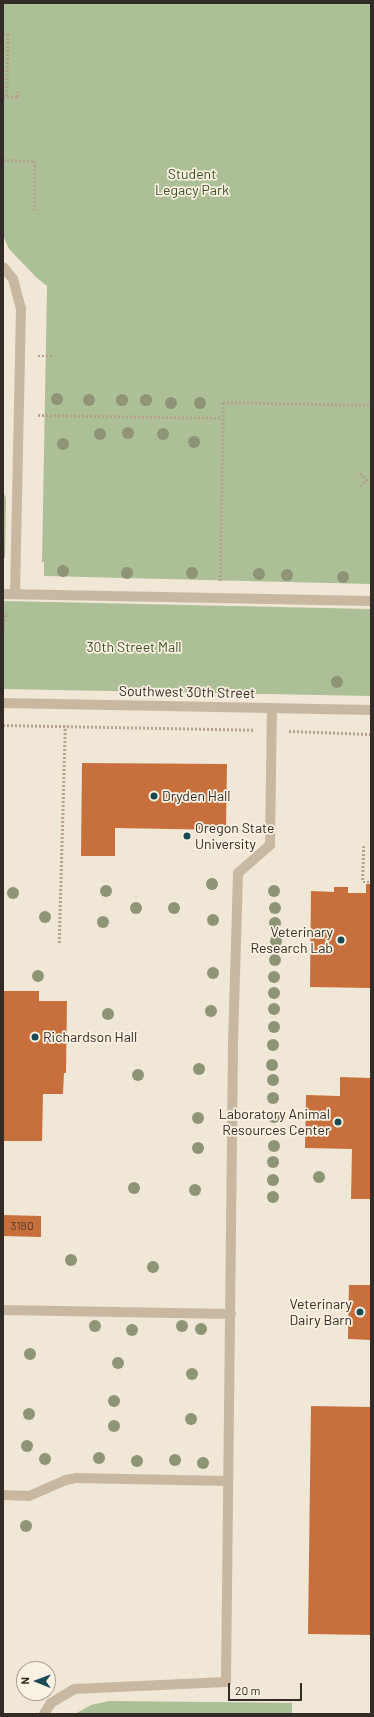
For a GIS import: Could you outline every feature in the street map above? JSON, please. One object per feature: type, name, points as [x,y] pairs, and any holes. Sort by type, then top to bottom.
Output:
[{"type":"street","points":[[3,267],[13,279],[20,308],[15,594]]},
{"type":"street","points":[[3,594],[371,601]]},
{"type":"street","name":"Southwest 30th Street","points":[[3,703],[371,710]]},
{"type":"street","points":[[44,1714],[51,1703],[74,1689],[226,1682],[234,1043],[238,873],[270,845],[272,708]]},
{"type":"street","points":[[3,1310],[231,1314]]},
{"type":"street","points":[[3,1495],[30,1496],[66,1480],[76,1478],[228,1481]]},
{"type":"path","points":[[3,34],[8,34],[7,96]]},
{"type":"path","points":[[3,96],[17,97],[18,91]]},
{"type":"path","points":[[3,160],[36,161],[35,210]]},
{"type":"path","points":[[38,356],[52,356]]},
{"type":"path","points":[[220,598],[223,402],[371,405]]},
{"type":"path","points":[[38,414],[222,418]]},
{"type":"path","points":[[360,473],[367,480]]},
{"type":"path","points":[[360,486],[367,480],[371,480]]},
{"type":"path","points":[[59,943],[66,704]]},
{"type":"path","points":[[3,725],[272,730],[371,734]]},
{"type":"path","points":[[364,846],[363,882],[371,882]]},
{"type":"green space","name":"Student Legacy Park","points":[[3,3],[371,3],[371,584],[44,576],[44,562],[42,562],[47,286],[37,278],[9,249],[3,235]]},
{"type":"green space","points":[[3,491],[6,498],[5,558],[3,558]]},
{"type":"green space","name":"30th Street Mall","points":[[3,601],[371,609],[371,696],[3,689]]},
{"type":"green space","points":[[109,1701],[292,1703],[292,1714],[75,1714],[91,1705]]},
{"type":"building","name":"Dryden Hall","points":[[82,763],[227,764],[226,830],[115,828],[115,856],[81,856]]},
{"type":"building","name":"Veterinary Research Lab","points":[[366,884],[371,884],[371,988],[310,987],[311,891],[334,892],[334,887],[348,887],[348,893],[366,893]]},
{"type":"building","name":"Richardson Hall","points":[[3,991],[39,991],[39,1001],[67,1001],[66,1073],[64,1073],[63,1094],[43,1094],[42,1141],[3,1141]]},
{"type":"building","name":"Laboratory Animal Resources Center","points":[[340,1077],[371,1078],[371,1199],[351,1199],[352,1149],[305,1148],[306,1095],[340,1096]]},
{"type":"building","points":[[3,1215],[41,1216],[41,1237],[3,1236]]},
{"type":"building","name":"Veterinary Dairy Barn","points":[[349,1285],[371,1285],[371,1340],[348,1339]]},
{"type":"building","points":[[311,1406],[371,1407],[371,1635],[308,1634]]},
{"type":"place","name":"Dryden Hall","points":[[154,796]]},
{"type":"place","name":"Oregon State University","points":[[187,836]]},
{"type":"place","name":"Veterinary Research Lab","points":[[341,940]]},
{"type":"place","name":"Richardson Hall","points":[[35,1037]]},
{"type":"place","name":"Laboratory Animal Resources Center","points":[[338,1122]]},
{"type":"place","name":"Veterinary Dairy Barn","points":[[360,1312]]}]
